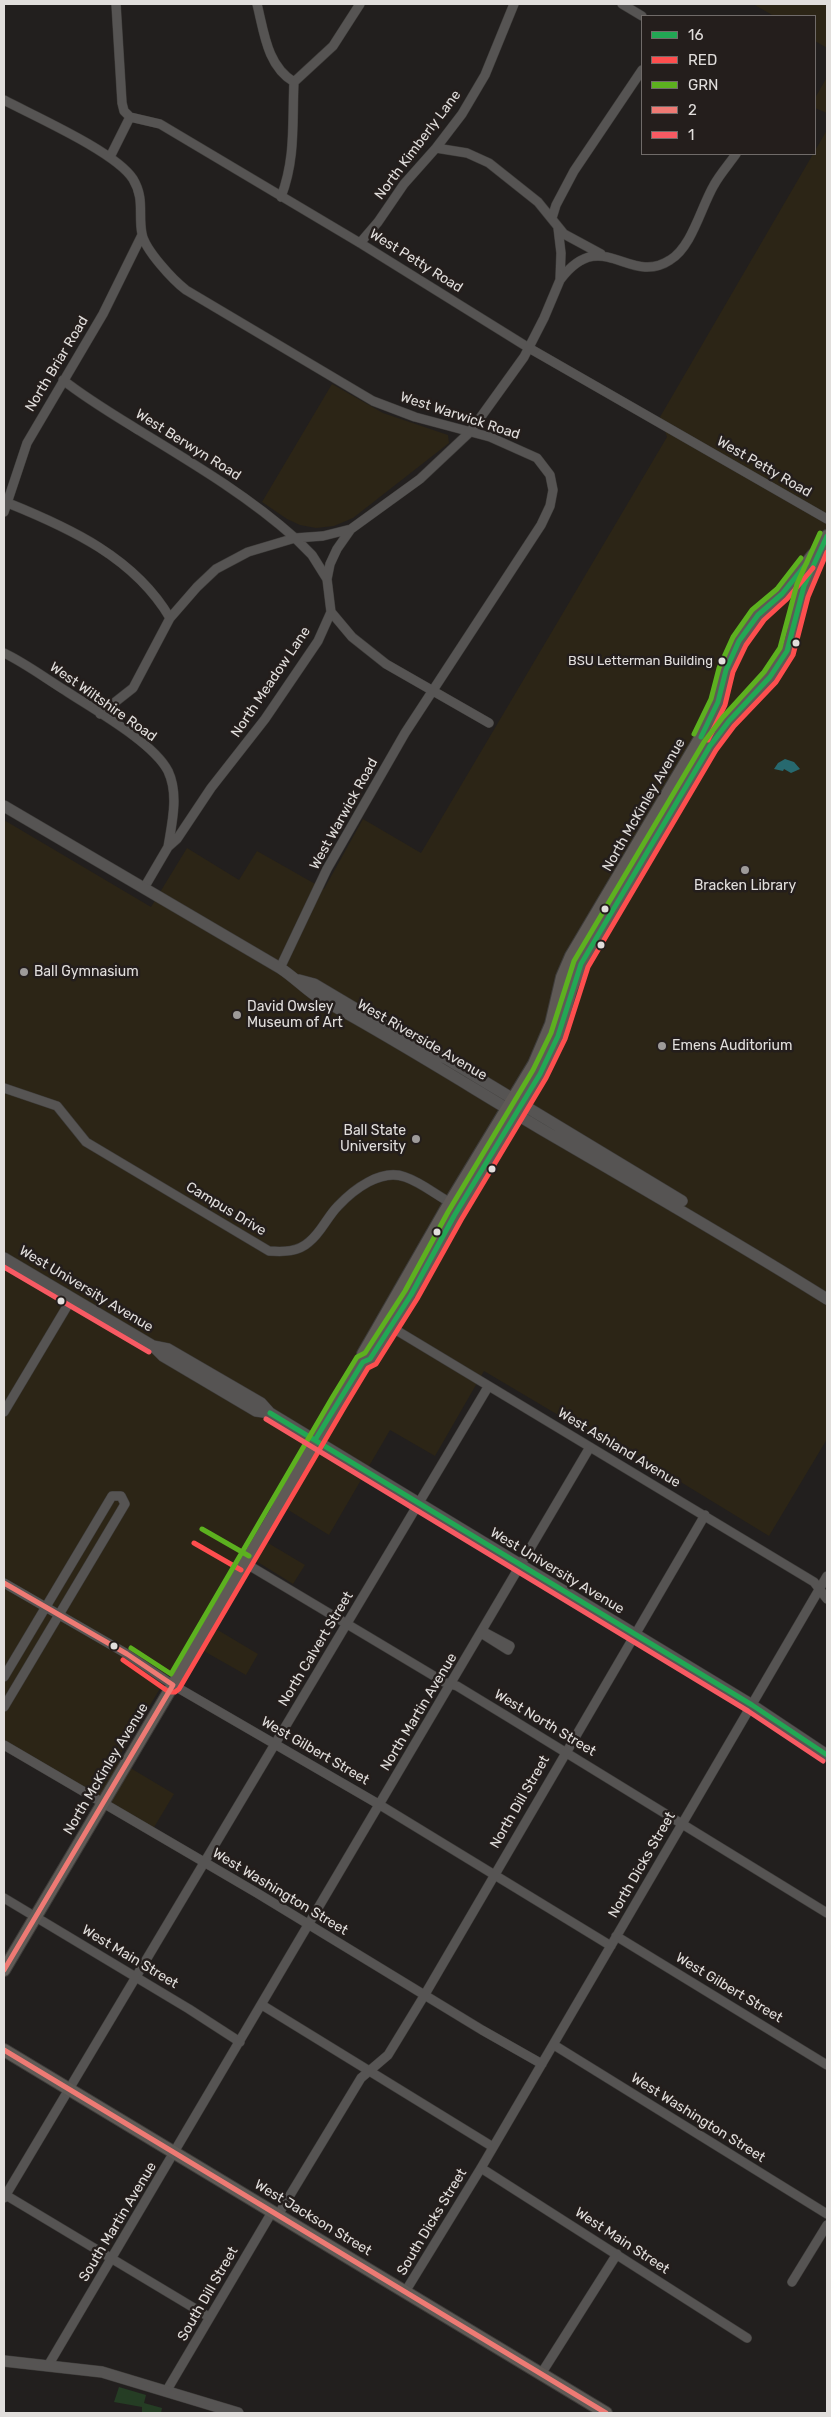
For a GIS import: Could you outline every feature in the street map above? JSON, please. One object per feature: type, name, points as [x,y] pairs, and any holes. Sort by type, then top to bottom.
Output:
[{"type":"main road","name":"North McKinley Avenue","points":[[515,1103],[549,1056],[581,964],[722,727],[765,684],[788,649],[802,594],[827,536]]},
{"type":"main road","name":"North McKinley Avenue","points":[[4,1970],[315,1440],[363,1362],[370,1359],[391,1327],[455,1205],[515,1103],[551,1024],[562,977],[572,956],[699,740],[718,702],[726,670],[734,649],[758,615],[782,594],[810,558],[820,549]]},
{"type":"main road","points":[[363,1362],[364,1354],[455,1205]]},
{"type":"main road","name":"West Jackson Street","points":[[4,2050],[606,2413]]},
{"type":"street","points":[[110,157],[130,117],[124,111],[122,103],[116,4]]},
{"type":"street","points":[[257,4],[272,60],[282,73],[294,82]]},
{"type":"street","points":[[282,197],[293,149],[294,82],[334,46],[360,4]]},
{"type":"street","name":"North Kimberly Lane","points":[[360,243],[378,222],[417,167],[436,148],[462,114],[485,75],[514,4]]},
{"type":"street","points":[[622,4],[641,15]]},
{"type":"street","points":[[552,218],[556,205],[574,171],[641,71]]},
{"type":"street","points":[[4,100],[110,157],[128,172],[137,188],[142,205],[142,235]]},
{"type":"street","name":"West Petty Road","points":[[130,117],[160,124],[360,243],[528,348],[827,519]]},
{"type":"street","points":[[436,148],[468,153],[490,163],[521,187],[552,218],[558,228],[578,243],[601,255],[640,267],[652,268],[672,260],[686,244],[715,184],[735,155]]},
{"type":"street","points":[[558,228],[561,253],[560,280]]},
{"type":"street","name":"North Briar Road","points":[[6,507],[19,462],[27,443],[103,314],[142,235]]},
{"type":"street","name":"West Warwick Road","points":[[142,235],[170,276],[194,295],[373,401],[415,417],[503,443],[537,458],[550,474],[553,490],[550,506],[528,547],[432,690],[328,869],[280,968]]},
{"type":"street","points":[[489,723],[386,664],[364,648],[342,628],[331,612],[327,579],[333,556],[351,529],[420,479],[470,432],[501,392],[528,348],[548,310],[560,280],[573,265],[585,258],[601,255]]},
{"type":"street","name":"West Berwyn Road","points":[[64,380],[89,400],[225,484],[263,510],[312,554],[327,579]]},
{"type":"street","points":[[6,507],[66,528],[114,557],[137,577],[170,618]]},
{"type":"street","points":[[100,714],[132,688],[170,618],[197,587],[226,563],[259,547],[295,538],[324,536],[351,529]]},
{"type":"street","name":"North Meadow Lane","points":[[144,888],[168,847],[177,839],[211,788],[287,688],[318,641],[331,612]]},
{"type":"street","name":"West Wiltshire Road","points":[[4,652],[100,714],[147,748],[168,772],[173,791],[173,814],[168,847]]},
{"type":"street","points":[[4,806],[299,980],[314,984],[827,1290]]},
{"type":"street","name":"Campus Drive","points":[[4,1088],[57,1106],[86,1142],[269,1251],[284,1252],[297,1250],[308,1243],[337,1207],[353,1192],[379,1178],[391,1175],[404,1176],[455,1205]]},
{"type":"street","points":[[515,1103],[827,1299]]},
{"type":"street","name":"West University Avenue","points":[[4,1258],[153,1346],[168,1349],[261,1403],[270,1413],[752,1706],[827,1755]]},
{"type":"street","points":[[4,1412],[72,1298]]},
{"type":"street","name":"West Ashland Avenue","points":[[391,1327],[814,1582],[827,1599]]},
{"type":"street","name":"North Calvert Street","points":[[4,2196],[488,1387]]},
{"type":"street","name":"North Martin Avenue","points":[[240,2042],[590,1447]]},
{"type":"street","points":[[4,1677],[112,1496],[121,1496],[125,1504],[4,1707]]},
{"type":"street","name":"North Dill Street","points":[[369,2071],[388,2055],[424,1996],[705,1515]]},
{"type":"street","name":"West North Street","points":[[244,1563],[683,1822],[827,1913]]},
{"type":"street","name":"North Dicks Street","points":[[481,2168],[827,1576]]},
{"type":"street","name":"West Gilbert Street","points":[[4,1583],[135,1659],[172,1685],[380,1805],[611,1946]]},
{"type":"street","name":"West Washington Street","points":[[4,1745],[204,1862],[424,1996],[542,2064]]},
{"type":"street","name":"West Main Street","points":[[4,1898],[240,2042]]},
{"type":"street","name":"West Gilbert Street","points":[[616,1936],[827,2065]]},
{"type":"street","points":[[262,2005],[494,2147]]},
{"type":"street","name":"South Martin Avenue","points":[[49,2364],[240,2042]]},
{"type":"street","name":"West Washington Street","points":[[554,2045],[827,2214]]},
{"type":"street","name":"South Dill Street","points":[[167,2390],[205,2328],[209,2317],[361,2078],[369,2071]]},
{"type":"street","name":"West Main Street","points":[[481,2168],[747,2338]]},
{"type":"street","name":"South Dicks Street","points":[[406,2292],[481,2168]]},
{"type":"street","points":[[4,2196],[209,2317]]},
{"type":"street","points":[[792,2282],[827,2225]]},
{"type":"street","points":[[541,2374],[617,2254]]},
{"type":"street","points":[[4,2361],[49,2364],[102,2372],[167,2390],[238,2413]]},
{"type":"shaded area","points":[[753,4],[827,4],[827,48],[816,42],[816,15],[772,15]]},
{"type":"shaded area","points":[[827,77],[827,113],[816,108],[816,96]]},
{"type":"shaded area","name":"Ball State University","points":[[827,130],[827,1439],[769,1536],[607,1437],[575,1425],[484,1371],[435,1456],[390,1430],[329,1535],[272,1500],[253,1534],[305,1565],[293,1584],[240,1551],[201,1620],[258,1654],[246,1675],[188,1642],[117,1760],[174,1794],[153,1829],[4,1740],[4,820],[151,907],[187,848],[239,880],[257,851],[324,889],[363,819],[421,853],[667,437],[660,417],[812,155],[816,155],[816,149]]},
{"type":"shaded area","points":[[332,384],[383,413],[448,435],[449,443],[353,518],[334,526],[316,528],[300,525],[287,519],[262,502]]},
{"type":"green space","points":[[119,2387],[146,2395],[144,2403],[162,2408],[161,2413],[142,2413],[142,2407],[114,2402]]},
{"type":"water","points":[[785,759],[794,762],[800,769],[791,773],[784,769],[783,771],[774,769],[778,763]]},
{"type":"transit line","name":"GRN","points":[[131,1648],[171,1674],[357,1357],[365,1353],[405,1291],[448,1212],[533,1070],[551,1033],[574,961],[704,742],[723,717],[764,672],[780,648],[797,584],[820,533]]},
{"type":"transit line","name":"16","points":[[315,1440],[363,1362],[370,1359],[411,1295],[454,1216],[540,1074],[558,1036],[581,964],[710,746],[729,721],[770,677],[787,651],[804,586],[827,536]]},
{"type":"transit line","name":"RED","points":[[123,1660],[169,1692],[175,1692],[179,1689],[345,1406],[368,1368],[376,1364],[417,1299],[461,1220],[546,1078],[565,1039],[588,967],[716,750],[734,726],[776,682],[793,655],[808,597],[827,552]]},
{"type":"transit line","name":"GRN","points":[[694,734],[711,699],[719,668],[733,637],[752,610],[777,589],[801,558]]},
{"type":"transit line","name":"16","points":[[701,737],[718,702],[726,670],[739,641],[758,615],[782,594],[807,563]]},
{"type":"transit line","name":"RED","points":[[708,740],[725,705],[733,672],[746,645],[764,620],[787,599],[813,568]]},
{"type":"transit line","name":"1","points":[[4,1267],[149,1352]]},
{"type":"transit line","name":"16","points":[[270,1413],[752,1705],[827,1755]]},
{"type":"transit line","name":"1","points":[[266,1419],[748,1711],[823,1761]]},
{"type":"transit line","name":"GRN","points":[[202,1529],[249,1556]]},
{"type":"transit line","name":"RED","points":[[194,1543],[241,1570]]},
{"type":"transit line","name":"2","points":[[4,1583],[127,1654],[173,1685],[4,1970]]},
{"type":"transit line","name":"2","points":[[4,2050],[606,2413]]},
{"type":"place","name":"BSU Letterman Building","points":[[722,661]]},
{"type":"place","name":"Bracken Library","points":[[745,870]]},
{"type":"place","name":"Ball Gymnasium","points":[[24,972]]},
{"type":"place","name":"David Owsley Museum of Art","points":[[237,1015]]},
{"type":"place","name":"Emens Auditorium","points":[[662,1046]]},
{"type":"place","name":"Ball State University","points":[[416,1139]]}]
